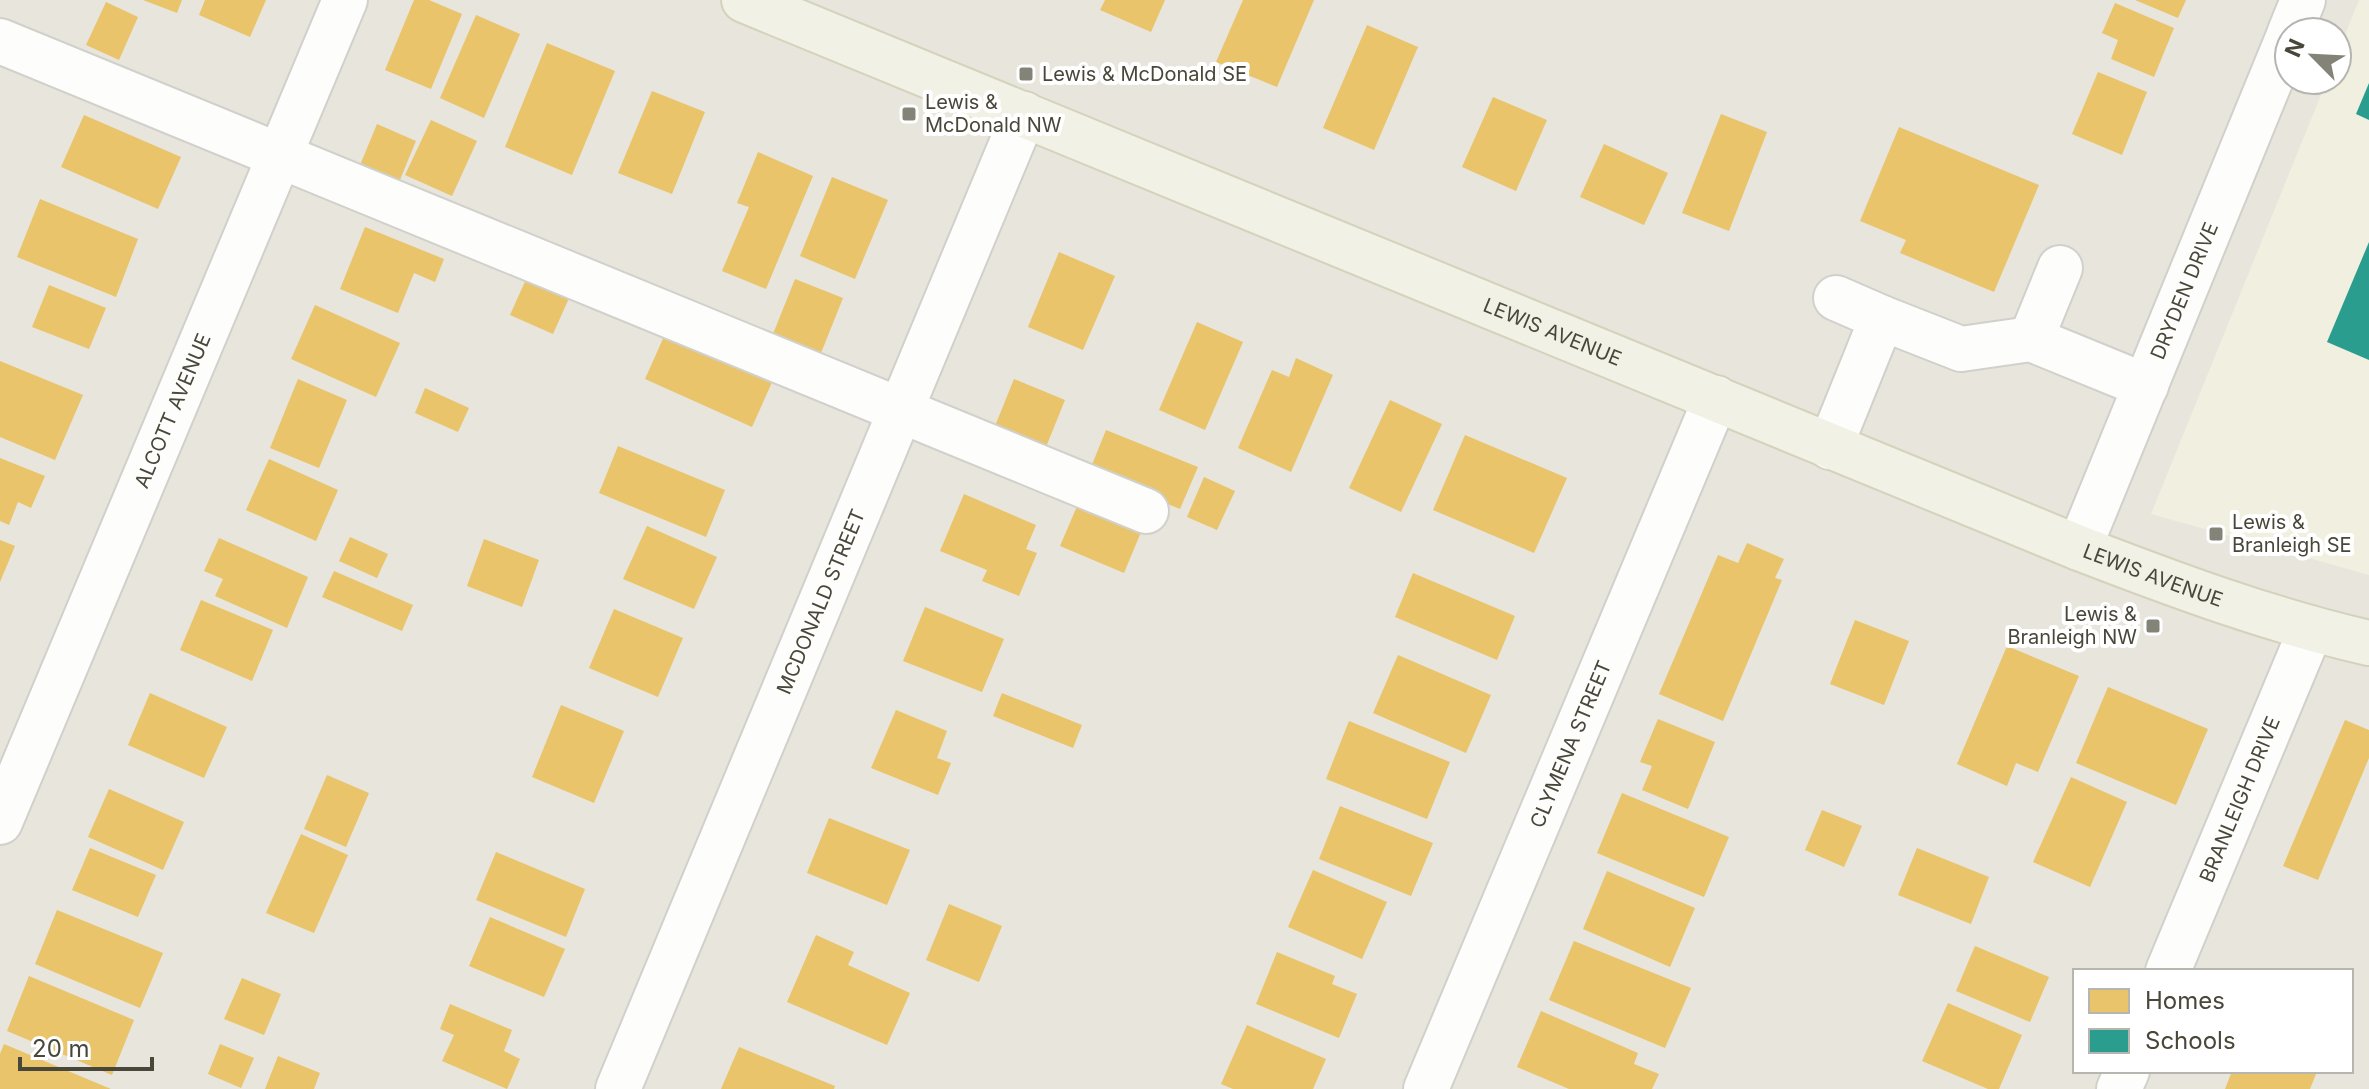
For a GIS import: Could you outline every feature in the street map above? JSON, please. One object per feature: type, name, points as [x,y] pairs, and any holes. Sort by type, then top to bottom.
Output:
[{"type":"main road","name":"LEWIS AVENUE","points":[[744,0],[2079,548],[2189,591],[2311,629],[2369,643]]},
{"type":"street","name":"ALCOTT AVENUE","points":[[0,822],[345,0]]},
{"type":"street","points":[[0,41],[1146,511]]},
{"type":"street","name":"DRYDEN DRIVE","points":[[2079,548],[2273,76]]},
{"type":"street","name":"MCDONALD STREET","points":[[618,1089],[1024,114]]},
{"type":"street","points":[[2031,339],[2060,268]]},
{"type":"street","points":[[1836,298],[1961,349],[2031,339],[2146,386]]},
{"type":"street","points":[[1830,447],[1882,318]]},
{"type":"street","name":"CLYMENA STREET","points":[[1426,1089],[1716,398]]},
{"type":"street","name":"BRANLEIGH DRIVE","points":[[2169,969],[2311,629]]},
{"type":"shaded area","points":[[0,0],[2369,0],[2369,1089],[0,1089]]},
{"type":"shaded area","points":[[2359,0],[2369,0],[2369,575],[2151,514],[2321,96],[2353,96],[2352,16]]},
{"type":"building: Homes","points":[[143,0],[182,0],[177,13]]},
{"type":"building: Homes","points":[[205,0],[266,0],[250,37],[199,15]]},
{"type":"building: Homes","points":[[414,0],[429,0],[462,14],[431,89],[385,70]]},
{"type":"building: Homes","points":[[1105,0],[1165,0],[1151,32],[1100,10]]},
{"type":"building: Homes","points":[[1243,0],[1314,0],[1277,87],[1216,62]]},
{"type":"building: Homes","points":[[2135,0],[2186,0],[2178,18]]},
{"type":"building: Homes","points":[[106,2],[138,17],[119,60],[86,45]]},
{"type":"building: Homes","points":[[2115,3],[2174,28],[2154,77],[2111,59],[2118,40],[2102,33]]},
{"type":"building: Homes","points":[[476,15],[520,34],[484,118],[440,98]]},
{"type":"building: Homes","points":[[1367,25],[1418,47],[1374,150],[1323,128]]},
{"type":"building: Homes","points":[[547,43],[615,71],[572,175],[505,147]]},
{"type":"building: Homes","points":[[2098,72],[2147,92],[2122,155],[2072,134]]},
{"type":"building: Homes","points":[[652,91],[705,112],[672,194],[618,173]]},
{"type":"building: Homes","points":[[1493,97],[1547,120],[1516,191],[1462,167]]},
{"type":"building: Homes","points":[[1721,114],[1767,132],[1729,231],[1682,213]]},
{"type":"building: Homes","points":[[84,115],[181,157],[158,209],[61,167]]},
{"type":"building: Homes","points":[[431,120],[477,141],[452,196],[405,175]]},
{"type":"building: Homes","points":[[377,124],[416,141],[397,187],[358,170]]},
{"type":"building: Homes","points":[[1899,127],[2039,185],[1994,292],[1900,253],[1906,240],[1860,221]]},
{"type":"building: Homes","points":[[1604,144],[1668,173],[1644,225],[1580,197]]},
{"type":"building: Homes","points":[[758,152],[813,176],[766,289],[722,271],[749,207],[737,203]]},
{"type":"building: Homes","points":[[832,177],[888,200],[855,279],[800,256]]},
{"type":"building: Homes","points":[[40,199],[138,239],[116,297],[17,257]]},
{"type":"building: Homes","points":[[365,227],[444,259],[435,282],[414,273],[398,313],[340,289]]},
{"type":"building: Homes","points":[[1059,252],[1115,276],[1083,350],[1028,327]]},
{"type":"building: Homes","points":[[527,277],[570,296],[553,334],[510,315]]},
{"type":"building: Homes","points":[[795,279],[843,298],[821,353],[773,334]]},
{"type":"building: Homes","points":[[49,285],[106,308],[89,349],[32,327]]},
{"type":"building: Homes","points":[[315,305],[400,343],[376,397],[291,359]]},
{"type":"building: Homes","points":[[1197,322],[1243,342],[1205,430],[1159,410]]},
{"type":"building: Homes","points":[[666,332],[773,380],[752,427],[645,379]]},
{"type":"building: Homes","points":[[1296,358],[1333,375],[1291,472],[1238,448],[1272,370],[1289,377]]},
{"type":"building: Homes","points":[[0,361],[83,395],[55,460],[0,437]]},
{"type":"building: Homes","points":[[298,379],[347,400],[319,468],[270,448]]},
{"type":"building: Homes","points":[[1014,379],[1065,400],[1046,447],[995,426]]},
{"type":"building: Homes","points":[[425,388],[469,408],[458,432],[415,413]]},
{"type":"building: Homes","points":[[1390,400],[1442,424],[1401,512],[1349,488]]},
{"type":"building: Homes","points":[[1106,430],[1198,467],[1180,509],[1089,472]]},
{"type":"building: Homes","points":[[1465,435],[1567,478],[1534,553],[1433,510]]},
{"type":"building: Homes","points":[[618,446],[725,490],[706,537],[599,493]]},
{"type":"building: Homes","points":[[0,458],[45,476],[31,508],[18,502],[9,525],[0,521]]},
{"type":"building: Homes","points":[[269,459],[338,490],[316,541],[246,510]]},
{"type":"building: Homes","points":[[1204,477],[1235,491],[1217,530],[1187,517]]},
{"type":"building: Homes","points":[[964,494],[1036,525],[1026,549],[1037,553],[1019,596],[982,581],[987,570],[940,551]]},
{"type":"building: Homes","points":[[1081,497],[1144,525],[1124,573],[1060,546]]},
{"type":"building: Homes","points":[[647,526],[717,557],[694,609],[623,579]]},
{"type":"building: Homes","points":[[350,537],[388,554],[377,578],[339,561]]},
{"type":"building: Homes","points":[[219,538],[308,577],[287,628],[215,596],[223,579],[204,571]]},
{"type":"building: Homes","points":[[484,539],[539,560],[522,607],[467,586]]},
{"type":"building: Homes","points":[[0,540],[15,546],[0,582]]},
{"type":"building: Homes","points":[[1747,543],[1784,559],[1775,578],[1782,580],[1723,721],[1659,694],[1718,555],[1738,563]]},
{"type":"building: Homes","points":[[334,571],[413,605],[402,631],[322,597]]},
{"type":"building: Homes","points":[[1413,573],[1515,616],[1497,660],[1395,617]]},
{"type":"building: Homes","points":[[201,600],[273,630],[252,681],[180,650]]},
{"type":"building: Homes","points":[[925,607],[1004,639],[982,692],[903,661]]},
{"type":"building: Homes","points":[[614,609],[683,638],[658,697],[589,668]]},
{"type":"building: Homes","points":[[1855,620],[1909,641],[1884,705],[1830,684]]},
{"type":"building: Homes","points":[[2007,646],[2079,676],[2038,772],[2016,763],[2007,786],[1957,764]]},
{"type":"building: Homes","points":[[1398,655],[1491,695],[1466,753],[1373,713]]},
{"type":"building: Homes","points":[[2108,687],[2208,729],[2176,805],[2076,763]]},
{"type":"building: Homes","points":[[150,693],[227,727],[204,778],[128,745]]},
{"type":"building: Homes","points":[[1002,693],[1082,725],[1073,748],[993,716]]},
{"type":"building: Homes","points":[[561,705],[624,731],[594,803],[532,777]]},
{"type":"building: Homes","points":[[896,710],[947,731],[937,758],[951,763],[938,795],[871,768]]},
{"type":"building: Homes","points":[[1658,719],[1715,742],[1688,809],[1642,790],[1652,766],[1640,762]]},
{"type":"building: Homes","points":[[2345,720],[2369,730],[2369,758],[2318,880],[2283,866]]},
{"type":"building: Homes","points":[[1349,721],[1450,762],[1427,819],[1326,779]]},
{"type":"building: Homes","points":[[327,775],[369,793],[346,847],[304,829]]},
{"type":"building: Homes","points":[[2071,777],[2127,802],[2090,887],[2033,862]]},
{"type":"building: Homes","points":[[109,789],[184,822],[163,870],[88,837]]},
{"type":"building: Homes","points":[[1622,793],[1729,837],[1704,897],[1597,853]]},
{"type":"building: Homes","points":[[1340,806],[1433,843],[1411,896],[1319,859]]},
{"type":"building: Homes","points":[[1822,810],[1862,826],[1844,867],[1805,850]]},
{"type":"building: Homes","points":[[829,818],[910,850],[887,905],[807,873]]},
{"type":"building: Homes","points":[[301,834],[348,855],[314,933],[266,913]]},
{"type":"building: Homes","points":[[90,848],[156,875],[138,917],[72,890]]},
{"type":"building: Homes","points":[[1917,848],[1989,877],[1971,924],[1898,895]]},
{"type":"building: Homes","points":[[496,852],[585,889],[566,937],[476,900]]},
{"type":"building: Homes","points":[[1313,870],[1387,902],[1362,959],[1288,927]]},
{"type":"building: Homes","points":[[1607,871],[1695,908],[1670,967],[1583,929]]},
{"type":"building: Homes","points":[[949,904],[1002,926],[979,982],[926,960]]},
{"type":"building: Homes","points":[[57,910],[163,953],[140,1008],[35,964]]},
{"type":"building: Homes","points":[[490,917],[565,949],[544,997],[469,966]]},
{"type":"building: Homes","points":[[816,935],[854,952],[848,965],[910,993],[887,1045],[787,1002]]},
{"type":"building: Homes","points":[[1574,941],[1691,988],[1665,1048],[1549,1000]]},
{"type":"building: Homes","points":[[1975,946],[2049,977],[2030,1022],[1956,991]]},
{"type":"building: Homes","points":[[1277,952],[1335,976],[1332,984],[1357,994],[1339,1038],[1256,1004]]},
{"type":"building: Homes","points":[[29,976],[134,1020],[112,1075],[7,1031]]},
{"type":"building: Homes","points":[[242,978],[281,994],[264,1035],[224,1019]]},
{"type":"building: Homes","points":[[1948,1003],[2022,1035],[1999,1089],[1988,1089],[1922,1061]]},
{"type":"building: Homes","points":[[450,1004],[512,1030],[504,1051],[520,1059],[507,1089],[442,1061],[454,1035],[440,1029]]},
{"type":"building: Homes","points":[[1541,1011],[1638,1053],[1634,1064],[1659,1074],[1652,1089],[1569,1089],[1517,1067]]},
{"type":"building: Homes","points":[[1247,1025],[1326,1059],[1313,1089],[1233,1089],[1221,1084]]},
{"type":"building: Homes","points":[[4,1044],[111,1089],[0,1089],[0,1054]]},
{"type":"building: Homes","points":[[220,1044],[254,1058],[241,1088],[208,1074]]},
{"type":"building: Homes","points":[[739,1047],[835,1086],[834,1089],[721,1089]]},
{"type":"building: Homes","points":[[278,1056],[320,1073],[314,1089],[265,1089]]},
{"type":"building: Homes","points":[[2231,1073],[2316,1074],[2310,1089],[2225,1089]]},
{"type":"building: Schools","points":[[2369,83],[2369,120],[2356,114]]},
{"type":"building: Schools","points":[[2369,242],[2369,360],[2327,342]]},
{"type":"place","name":"Lewis & McDonald SE","points":[[1026,74]]},
{"type":"place","name":"Lewis & McDonald NW","points":[[909,114]]},
{"type":"place","name":"Lewis & Branleigh SE","points":[[2216,534]]},
{"type":"place","name":"Lewis & Branleigh NW","points":[[2153,626]]}]
